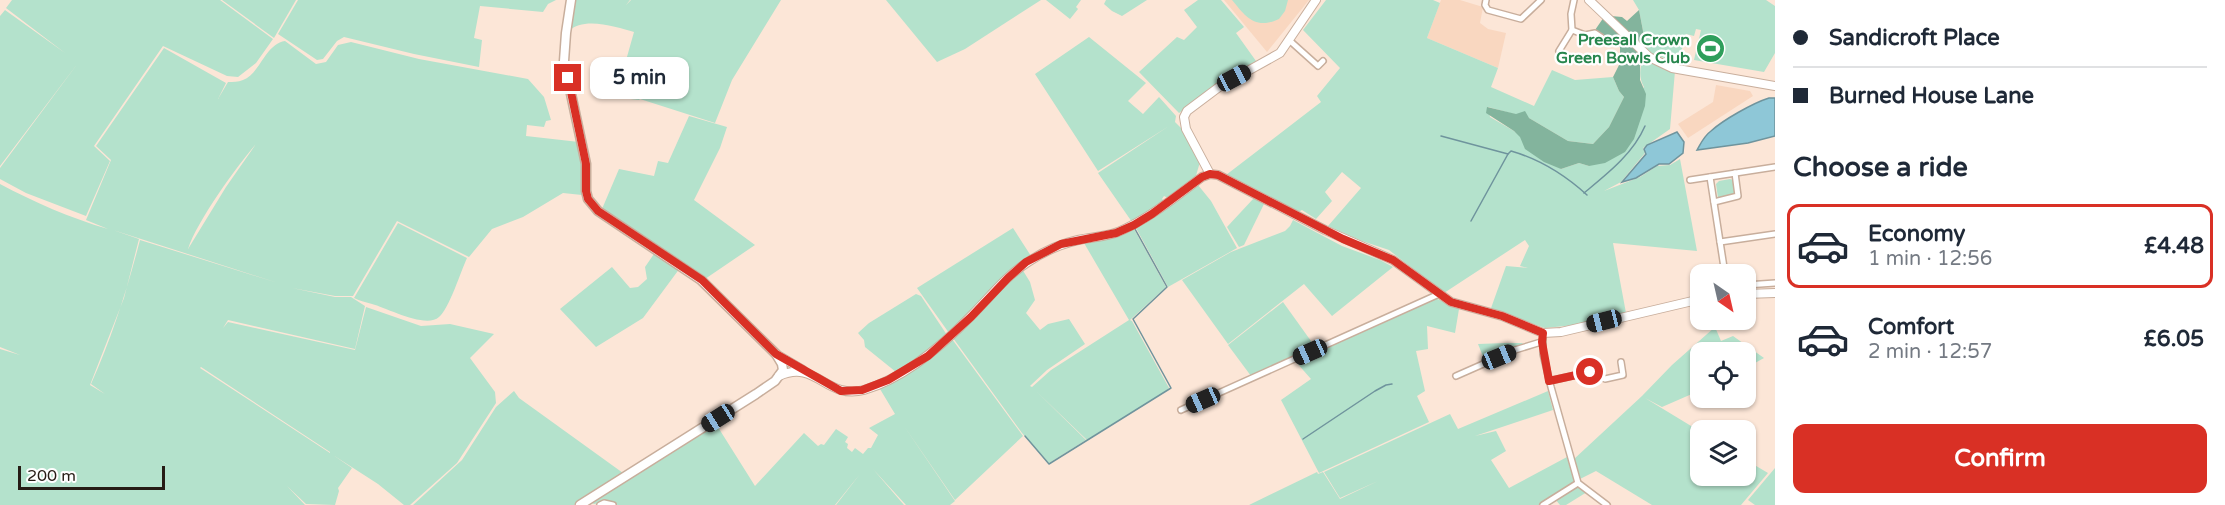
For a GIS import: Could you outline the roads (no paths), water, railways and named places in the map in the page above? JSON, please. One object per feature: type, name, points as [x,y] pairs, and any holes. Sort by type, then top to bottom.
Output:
[{"type":"main road","points":[[571,0],[564,61],[586,164],[588,199],[598,211],[702,280],[776,354],[783,370],[779,376]]},
{"type":"main road","points":[[1210,174],[1186,129],[1184,117],[1187,111],[1219,87],[1280,53],[1316,0]]},
{"type":"main road","points":[[1589,0],[1659,64],[1775,86]]},
{"type":"main road","points":[[776,354],[841,391],[862,390],[888,380],[928,356],[1026,262],[1061,244],[1116,233],[1134,225],[1202,177],[1210,174],[1218,175],[1343,239],[1393,260],[1438,294],[1461,306],[1502,316],[1543,333],[1561,332],[1690,302]]},
{"type":"main road","points":[[1756,294],[1775,293]]},
{"type":"main road","points":[[580,505],[736,407],[779,376],[790,371],[804,370]]},
{"type":"street","points":[[1486,0],[1485,5],[1488,10],[1523,19],[1541,0]]},
{"type":"street","points":[[1559,51],[1572,30],[1571,14],[1574,0]]},
{"type":"street","points":[[1572,30],[1585,35],[1595,33],[1602,37]]},
{"type":"street","points":[[1289,40],[1318,66],[1323,62]]},
{"type":"street","points":[[1690,180],[1775,167]]},
{"type":"street","points":[[1714,202],[1738,196],[1735,173]]},
{"type":"street","points":[[1710,177],[1723,264]]},
{"type":"street","points":[[1720,243],[1775,234]]},
{"type":"street","points":[[1756,284],[1775,283]]},
{"type":"street","points":[[1181,410],[1438,294]]},
{"type":"street","points":[[1543,333],[1542,342],[1549,381],[1578,483],[1607,505]]},
{"type":"street","points":[[1456,376],[1515,350],[1542,342]]},
{"type":"street","points":[[1549,381],[1590,372],[1605,379],[1623,375],[1621,362]]},
{"type":"street","points":[[1543,505],[1578,483]]},
{"type":"street","points":[[600,505],[604,503],[613,505]]},
{"type":"water","points":[[1769,98],[1775,98],[1775,136],[1748,143],[1697,150],[1705,137],[1716,127],[1730,117]]},
{"type":"water","points":[[1677,132],[1684,142],[1683,153],[1669,164],[1659,164],[1636,178],[1622,182],[1646,154],[1644,149],[1647,145]]},
{"type":"waterway","points":[[1584,193],[1634,146],[1645,126]]},
{"type":"waterway","points":[[1441,136],[1508,154],[1511,151],[1532,158],[1561,174],[1587,195]]},
{"type":"waterway","points":[[1471,221],[1508,154]]},
{"type":"waterway","points":[[1025,436],[1049,464],[1171,388],[1133,319],[1167,287],[1135,229]]},
{"type":"waterway","points":[[1303,439],[1375,391],[1392,384]]},
{"type":"place","name":"Preesall Crown Green Bowls Club","points":[[1711,49]]}]
